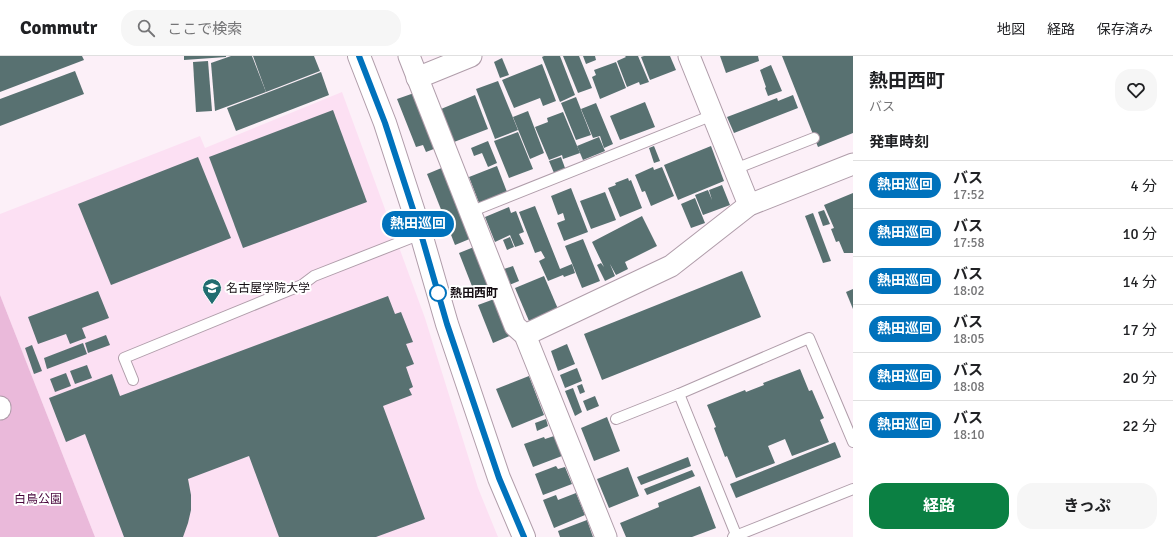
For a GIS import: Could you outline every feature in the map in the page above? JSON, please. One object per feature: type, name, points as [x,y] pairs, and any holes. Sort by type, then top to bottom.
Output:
[{"type":"street","points":[[359,56],[385,123],[421,234],[447,324],[494,463],[524,537]]},
{"type":"street","points":[[409,56],[515,326],[525,335],[606,537]]},
{"type":"street","points":[[417,78],[471,56]]},
{"type":"street","points":[[689,56],[749,205]]},
{"type":"street","points":[[525,335],[671,266],[749,205],[853,164]]},
{"type":"lane","points":[[470,212],[713,116]]},
{"type":"lane","points":[[735,169],[814,138]]},
{"type":"lane","points":[[134,380],[124,358],[302,286],[314,276],[421,234]]},
{"type":"lane","points":[[616,419],[679,394],[809,338],[853,442]]},
{"type":"lane","points":[[679,394],[735,537],[853,489]]},
{"type":"shaded area","name":"名古屋学院大学","points":[[342,92],[425,318],[478,488],[498,537],[95,537],[0,295],[0,214],[200,136],[205,148]]},
{"type":"green space","name":"白鳥公園","points":[[0,295],[95,537],[0,537]]},
{"type":"building","points":[[0,56],[82,56],[84,60],[0,92]]},
{"type":"building","points":[[184,56],[226,56],[226,57],[184,60]]},
{"type":"building","points":[[231,56],[252,56],[266,92],[215,111],[211,63]]},
{"type":"building","points":[[253,56],[314,56],[320,71],[266,92]]},
{"type":"building","points":[[560,56],[575,95],[560,102],[542,57]]},
{"type":"building","points":[[563,56],[579,56],[592,88],[578,93]]},
{"type":"building","points":[[583,56],[595,56],[596,60],[586,64]]},
{"type":"building","points":[[625,56],[638,56],[649,82],[640,85],[639,82],[627,87],[617,61],[626,57]]},
{"type":"building","points":[[670,56],[676,70],[650,80],[641,57]]},
{"type":"building","points":[[720,56],[758,56],[759,61],[726,73]]},
{"type":"building","points":[[782,56],[853,56],[853,133],[818,147]]},
{"type":"building","points":[[502,58],[509,75],[500,78],[494,62]]},
{"type":"building","points":[[208,61],[212,111],[196,112],[193,62]]},
{"type":"building","points":[[616,62],[626,88],[600,99],[592,77],[596,75],[594,70]]},
{"type":"building","points":[[542,64],[556,101],[543,106],[540,98],[514,108],[502,80]]},
{"type":"building","points":[[771,65],[782,91],[768,96],[760,70]]},
{"type":"building","points":[[75,71],[84,94],[0,126],[0,99]]},
{"type":"building","points":[[321,72],[329,95],[236,131],[227,108]]},
{"type":"building","points":[[498,81],[518,130],[495,139],[476,89]]},
{"type":"building","points":[[417,92],[439,147],[426,152],[423,145],[416,147],[397,99]]},
{"type":"building","points":[[475,95],[488,129],[454,142],[441,109]]},
{"type":"building","points":[[793,95],[798,108],[734,133],[727,117],[777,98],[778,101]]},
{"type":"building","points":[[576,97],[591,135],[576,140],[561,103]]},
{"type":"building","points":[[645,102],[655,127],[620,140],[610,116]]},
{"type":"building","points":[[596,103],[613,144],[604,148],[600,136],[593,138],[581,109]]},
{"type":"building","points":[[333,110],[367,202],[243,248],[209,157]]},
{"type":"building","points":[[528,111],[544,153],[530,159],[513,117]]},
{"type":"building","points":[[563,112],[580,153],[563,159],[562,155],[549,160],[535,127],[548,122],[547,118]]},
{"type":"building","points":[[518,132],[533,169],[509,178],[494,141]]},
{"type":"building","points":[[599,137],[605,151],[583,160],[577,146]]},
{"type":"building","points":[[488,141],[497,163],[488,167],[482,153],[474,156],[471,148]]},
{"type":"building","points":[[654,146],[660,161],[654,163],[649,148]]},
{"type":"building","points":[[711,146],[724,181],[678,200],[664,165]]},
{"type":"building","points":[[198,157],[231,238],[111,285],[78,204]]},
{"type":"building","points":[[561,157],[565,168],[554,173],[549,161]]},
{"type":"building","points":[[497,166],[507,192],[479,203],[469,177]]},
{"type":"building","points":[[444,167],[472,238],[455,245],[427,174]]},
{"type":"building","points":[[653,167],[654,170],[662,167],[674,196],[651,206],[645,191],[642,192],[635,175]]},
{"type":"building","points":[[628,178],[629,181],[631,180],[642,208],[620,217],[608,188],[616,185],[615,183]]},
{"type":"building","points":[[722,185],[730,205],[703,215],[695,195],[708,190],[712,200],[709,190]]},
{"type":"building","points":[[571,188],[588,232],[564,241],[557,223],[565,220],[563,213],[558,215],[551,196]]},
{"type":"building","points":[[605,192],[616,220],[591,229],[580,201]]},
{"type":"building","points":[[853,193],[853,253],[844,253],[839,241],[836,242],[831,229],[834,228],[824,205]]},
{"type":"building","points":[[695,198],[705,223],[691,228],[681,204]]},
{"type":"building","points":[[535,206],[560,269],[572,264],[575,273],[564,277],[563,275],[548,281],[539,261],[545,258],[541,251],[535,253],[519,212]]},
{"type":"building","points":[[509,207],[511,213],[516,211],[524,232],[519,234],[524,244],[515,247],[510,235],[495,242],[485,217]]},
{"type":"building","points":[[824,210],[830,224],[823,226],[818,212]]},
{"type":"building","points":[[813,213],[831,261],[823,263],[805,216]]},
{"type":"building","points":[[642,216],[657,246],[625,262],[628,269],[616,275],[610,264],[615,276],[605,281],[597,265],[601,263],[604,267],[592,242]]},
{"type":"building","points":[[510,237],[514,247],[507,250],[503,240]]},
{"type":"building","points":[[583,239],[600,281],[582,288],[565,246]]},
{"type":"building","points":[[474,247],[493,293],[477,299],[459,253]]},
{"type":"building","points":[[513,266],[519,281],[507,286],[501,270]]},
{"type":"building","points":[[742,271],[761,317],[602,380],[584,334]]},
{"type":"building","points":[[544,276],[558,309],[529,321],[515,288]]},
{"type":"building","points":[[853,289],[853,309],[846,292]]},
{"type":"building","points":[[98,291],[109,318],[82,328],[86,338],[70,344],[66,334],[38,344],[28,317]]},
{"type":"building","points":[[388,296],[395,314],[401,312],[413,342],[406,344],[414,364],[406,367],[413,387],[409,389],[412,395],[383,406],[425,519],[376,537],[279,537],[249,456],[188,479],[191,495],[191,510],[183,537],[124,537],[85,434],[66,442],[49,398],[112,374],[120,396]]},
{"type":"building","points":[[497,298],[512,335],[493,343],[478,305]]},
{"type":"building","points":[[106,335],[110,345],[88,353],[85,343]]},
{"type":"building","points":[[83,343],[87,354],[47,369],[44,358]]},
{"type":"building","points":[[567,344],[575,364],[558,371],[551,351]]},
{"type":"building","points":[[32,345],[42,371],[34,374],[25,348]]},
{"type":"building","points":[[87,365],[92,378],[75,384],[70,371]]},
{"type":"building","points":[[577,368],[582,381],[565,388],[560,375]]},
{"type":"building","points":[[800,369],[809,391],[812,390],[824,418],[820,420],[829,442],[792,456],[785,439],[768,446],[775,463],[736,478],[727,456],[725,457],[714,428],[716,427],[707,405],[745,390],[746,392],[764,385],[763,383]]},
{"type":"building","points":[[66,373],[71,386],[55,392],[50,379]]},
{"type":"building","points":[[529,376],[544,415],[512,428],[496,389]]},
{"type":"building","points":[[582,384],[585,392],[580,394],[577,386]]},
{"type":"building","points":[[573,388],[582,412],[575,416],[565,391]]},
{"type":"building","points":[[595,396],[599,406],[587,411],[583,401]]},
{"type":"building","points":[[607,417],[620,451],[594,461],[581,428]]},
{"type":"building","points":[[546,419],[548,426],[537,431],[535,423]]},
{"type":"building","points":[[554,436],[562,456],[533,467],[524,444],[544,437],[545,439]]},
{"type":"building","points":[[835,442],[841,457],[736,498],[730,484]]},
{"type":"building","points":[[688,457],[691,466],[641,485],[637,477]]},
{"type":"building","points":[[556,466],[558,469],[565,467],[572,484],[543,495],[535,474]]},
{"type":"building","points":[[628,467],[639,496],[609,508],[597,479]]},
{"type":"building","points":[[692,470],[695,476],[647,495],[644,489]]},
{"type":"building","points":[[700,486],[716,528],[692,537],[626,537],[620,523],[659,507],[658,503]]},
{"type":"building","points":[[576,493],[585,515],[554,528],[543,500],[556,495],[558,500]]},
{"type":"building","points":[[587,520],[593,537],[560,537],[558,531]]},
{"type":"bus line","name":"熱田巡回","points":[[359,56],[385,123],[421,234],[447,324],[499,478],[524,537]]},
{"type":"place","name":"熱田西町","points":[[438,293]]},
{"type":"place","name":"名古屋学院大学","points":[[212,305]]}]
